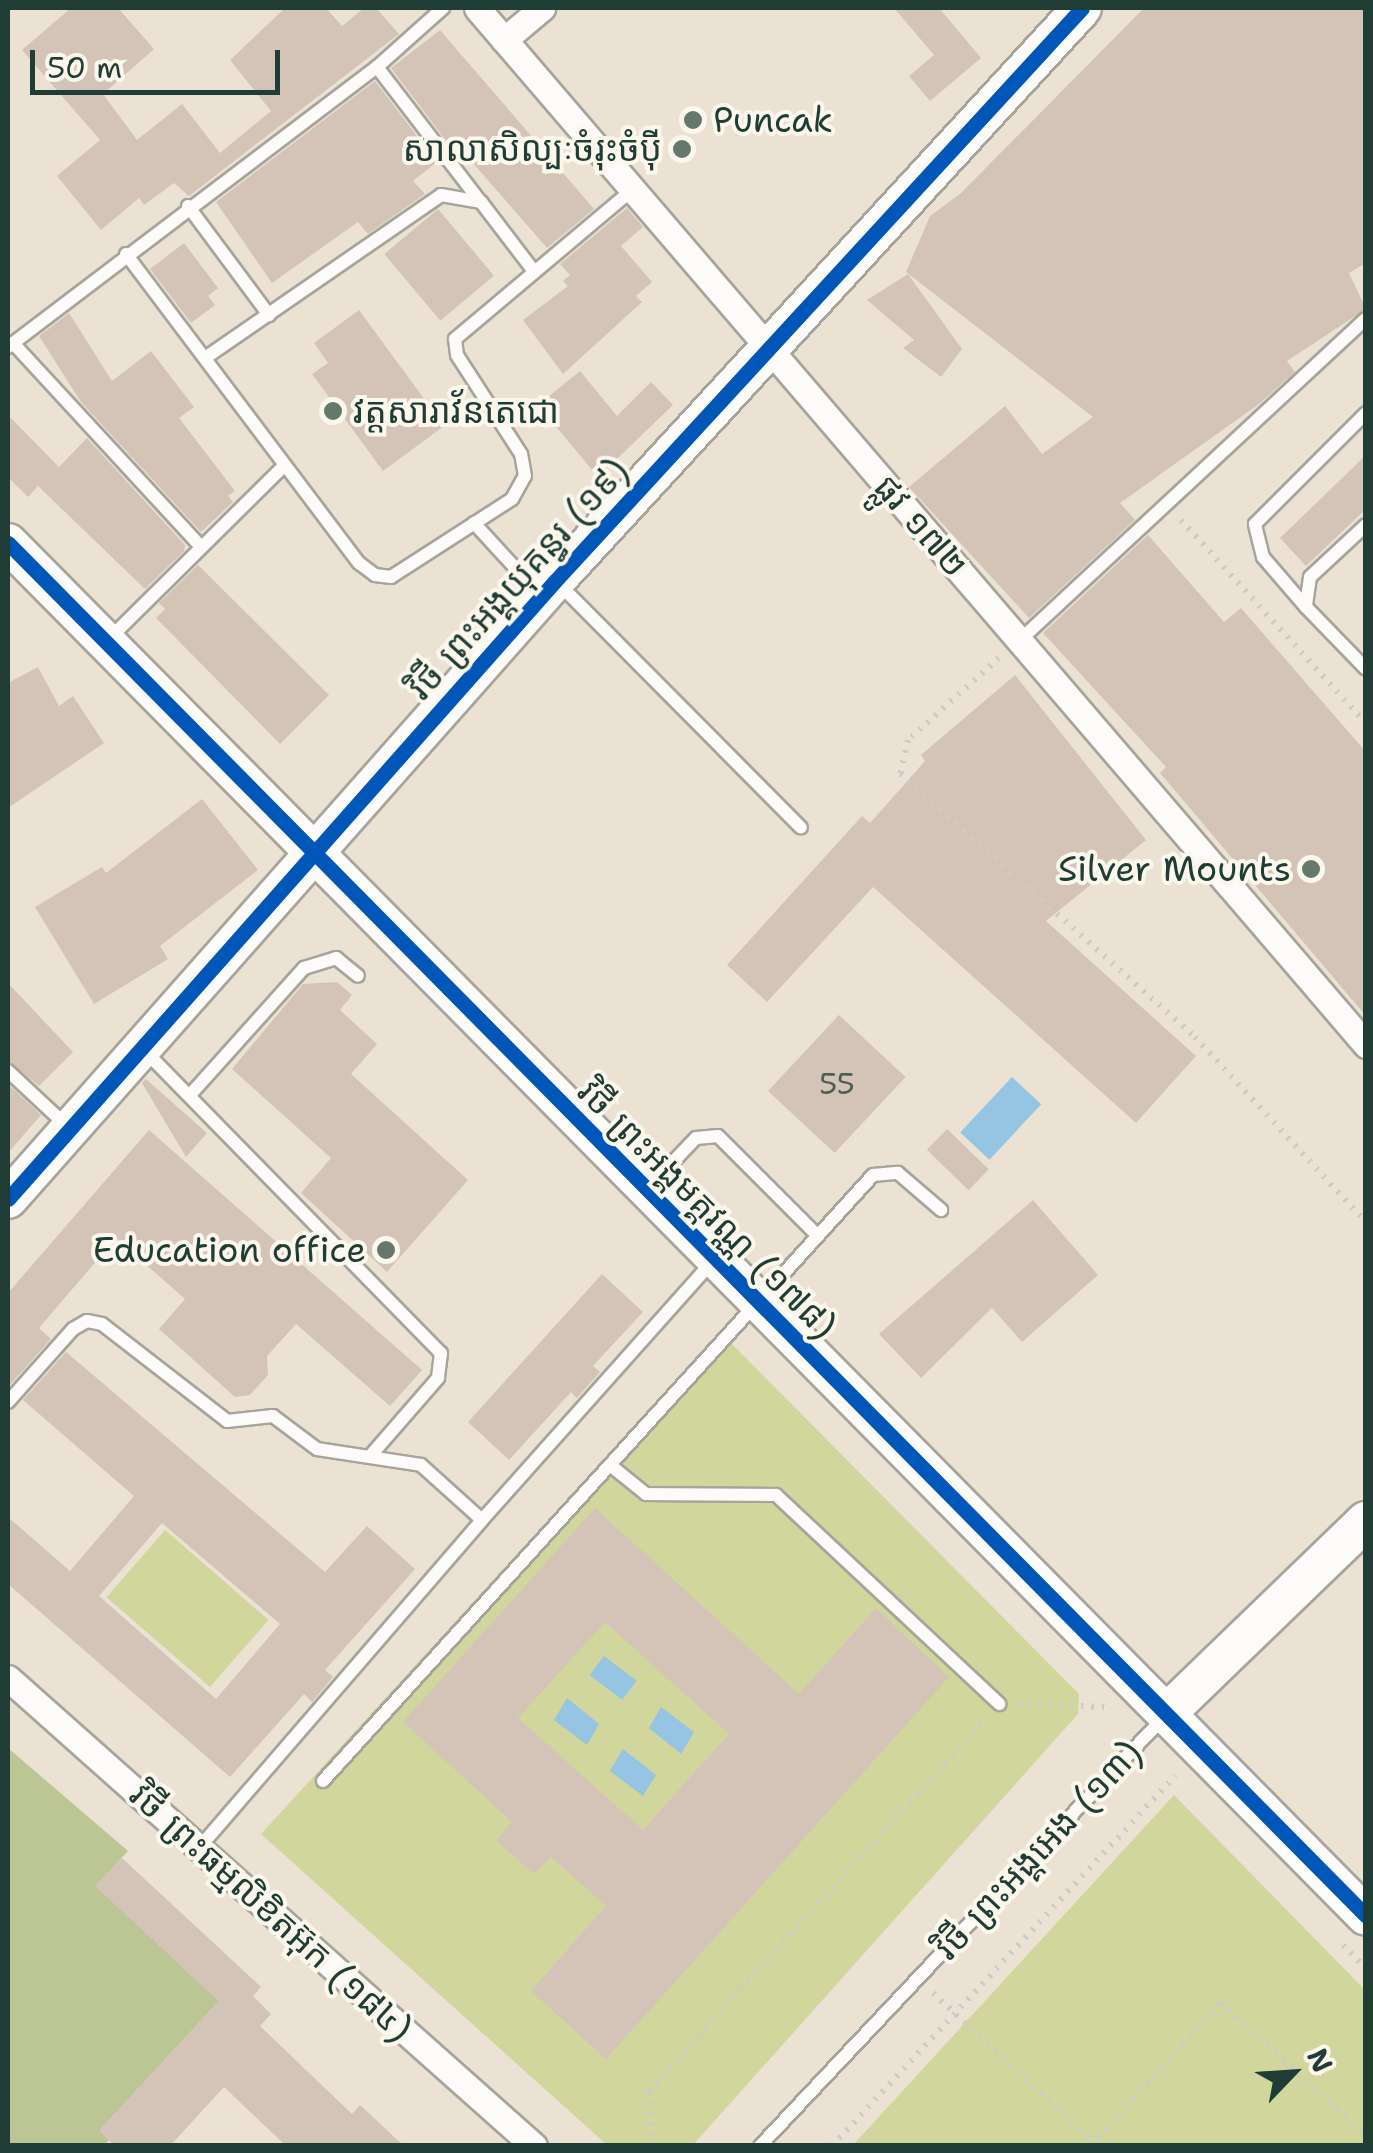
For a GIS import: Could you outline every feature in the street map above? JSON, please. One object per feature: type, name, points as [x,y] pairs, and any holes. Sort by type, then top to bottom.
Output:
[{"type":"street","name":"ផ្លូវ ១៧២","points":[[477,8],[1366,1045]]},
{"type":"street","points":[[504,40],[542,8]]},
{"type":"street","name":"វិថី ព្រះអង្គយុគន្ធរ (១៩)","points":[[8,1198],[548,588],[1082,8]]},
{"type":"street","name":"វិថី ព្រះអង្គមគ្គវណ្ណ (១៧៨)","points":[[8,542],[1366,1916]]},
{"type":"street","name":"វិថី ព្រះអង្គអេង (១៣)","points":[[1168,1712],[1366,1521]]},
{"type":"street","name":"វិថី ព្រះធម្មលិខិតអ៊ុក (១៨៤)","points":[[8,1678],[534,2146]]},
{"type":"lane","points":[[201,547],[10,345],[188,206],[377,67],[443,8]]},
{"type":"lane","points":[[377,67],[533,270]]},
{"type":"lane","points":[[126,254],[375,576],[391,577],[512,499],[525,476],[521,454],[457,356],[455,339],[632,190]]},
{"type":"lane","points":[[205,358],[441,195],[481,202]]},
{"type":"lane","points":[[188,206],[269,315]]},
{"type":"lane","points":[[1019,640],[1366,319]]},
{"type":"lane","points":[[1366,413],[1255,524],[1263,557],[1366,668]]},
{"type":"lane","points":[[106,643],[285,464]]},
{"type":"lane","points":[[474,523],[801,828]]},
{"type":"lane","points":[[1306,607],[1310,577],[1366,526]]},
{"type":"lane","points":[[190,1095],[304,968],[336,958],[358,976]]},
{"type":"lane","points":[[142,1047],[441,1353],[438,1378],[370,1455]]},
{"type":"lane","points":[[8,1071],[70,1128]]},
{"type":"lane","points":[[646,1190],[696,1138],[718,1136],[818,1236]]},
{"type":"lane","points":[[324,1780],[873,1175],[898,1173],[941,1210]]},
{"type":"lane","points":[[199,1848],[714,1259]]},
{"type":"lane","points":[[8,1402],[88,1321],[102,1324],[227,1422],[273,1416],[317,1449],[421,1466],[482,1520]]},
{"type":"lane","points":[[610,1465],[646,1494],[776,1495],[999,1704]]},
{"type":"lane","name":"វិថី ព្រះអង្គអេង (១៣)","points":[[760,2146],[1168,1712]]},
{"type":"path","points":[[1166,504],[1366,722]]},
{"type":"path","points":[[1019,640],[908,740],[900,774],[1196,1037],[1366,1222]]},
{"type":"path","points":[[652,2146],[649,2091],[999,1704],[1168,1712]]},
{"type":"path","points":[[832,2146],[1172,1773]]},
{"type":"path","points":[[917,1979],[1093,2144],[1221,2002],[1364,2141]]},
{"type":"green space","points":[[720,1332],[1079,1694],[1078,1714],[693,2145],[607,2145],[261,1834]]},
{"type":"green space","points":[[165,1530],[268,1620],[210,1687],[107,1597]]},
{"type":"green space","points":[[8,1748],[128,1851],[96,1886],[219,2001],[100,2130],[109,2140],[104,2145],[8,2145]]},
{"type":"green space","points":[[1174,1795],[1365,1990],[1365,2145],[853,2145]]},
{"type":"water","points":[[1012,1077],[1041,1104],[989,1160],[960,1133]]},
{"type":"water","points":[[604,1656],[637,1681],[622,1700],[590,1675]]},
{"type":"water","points":[[567,1698],[599,1724],[587,1745],[554,1720]]},
{"type":"water","points":[[661,1707],[694,1732],[681,1754],[649,1728]]},
{"type":"water","points":[[623,1749],[656,1775],[643,1796],[610,1771]]},
{"type":"building","points":[[71,8],[118,8],[154,49],[103,94],[137,140],[182,104],[220,153],[271,111],[230,60],[285,8],[326,8],[342,26],[364,8],[376,8],[399,34],[189,196],[174,183],[144,205],[139,198],[101,230],[57,176],[100,140],[22,50]]},
{"type":"building","points":[[894,8],[939,8],[981,58],[930,101],[909,76],[934,55]]},
{"type":"building","points":[[1144,8],[1366,8],[1366,263],[1349,273],[1366,309],[1287,361],[1295,372],[1259,404],[1120,503],[1135,520],[1029,618],[909,487],[1005,406],[1042,454],[1093,417],[906,272],[930,216],[960,194]]},
{"type":"building","points":[[440,30],[594,209],[547,248],[458,146],[453,150],[391,68]]},
{"type":"building","points":[[375,81],[437,162],[413,181],[425,194],[368,234],[358,222],[272,283],[216,202]]},
{"type":"building","points":[[627,208],[643,227],[621,246],[652,282],[636,296],[642,302],[563,374],[523,320],[568,286],[563,281],[570,275],[560,264]]},
{"type":"building","points":[[438,209],[494,276],[440,321],[384,254]]},
{"type":"building","points":[[184,243],[218,288],[208,296],[215,305],[191,323],[150,269]]},
{"type":"building","points":[[908,274],[962,349],[941,377],[903,348],[914,340],[867,300]]},
{"type":"building","points":[[359,310],[444,426],[383,471],[312,374],[328,363],[314,343]]},
{"type":"building","points":[[69,313],[112,381],[151,351],[194,407],[179,418],[235,491],[228,496],[233,502],[201,532],[81,402],[39,336]]},
{"type":"building","points":[[580,371],[617,416],[651,382],[673,405],[598,477],[538,405]]},
{"type":"building","points":[[8,415],[59,467],[87,438],[185,545],[184,551],[145,589],[38,486],[28,497],[8,477]]},
{"type":"building","points":[[1366,455],[1366,509],[1306,566],[1280,538]]},
{"type":"building","points":[[1148,535],[1224,622],[1241,608],[1366,752],[1366,1016],[1160,773],[1166,767],[1043,633]]},
{"type":"building","points":[[198,565],[329,695],[280,744],[156,618],[165,609],[159,603]]},
{"type":"building","points":[[38,667],[59,706],[73,696],[104,743],[8,808],[8,683]]},
{"type":"building","points":[[1015,675],[1146,840],[1046,921],[1196,1056],[1136,1123],[873,887],[767,1002],[727,965],[862,816],[870,823],[925,761],[921,755]]},
{"type":"building","points":[[202,799],[258,870],[160,946],[168,959],[94,1004],[35,907],[102,867],[106,873]]},
{"type":"building","points":[[337,982],[352,995],[340,1010],[377,1044],[351,1074],[468,1180],[387,1272],[301,1193],[331,1158],[232,1069],[303,984]]},
{"type":"building","points":[[8,983],[73,1052],[39,1086],[8,1061]]},
{"type":"building","points":[[839,1015],[906,1077],[835,1153],[768,1091]]},
{"type":"building","points":[[146,1079],[207,1133],[186,1157],[142,1083]]},
{"type":"building","points":[[8,1084],[41,1115],[8,1153]]},
{"type":"building","points":[[947,1129],[989,1169],[969,1190],[927,1150]]},
{"type":"building","points":[[149,1130],[422,1370],[390,1406],[296,1324],[267,1356],[268,1375],[250,1395],[235,1397],[159,1329],[185,1299],[116,1238],[39,1328],[51,1339],[8,1387],[8,1293]]},
{"type":"building","points":[[1033,1200],[1098,1275],[1022,1342],[992,1308],[921,1378],[879,1334]]},
{"type":"building","points":[[602,1274],[643,1312],[593,1366],[600,1372],[577,1398],[571,1392],[509,1460],[468,1422]]},
{"type":"building","points":[[66,1352],[325,1572],[367,1526],[415,1569],[325,1670],[333,1677],[312,1702],[304,1694],[230,1777],[8,1584],[8,1517],[70,1571],[134,1496],[23,1400]],"holes":[[[162,1523],[280,1624],[216,1699],[99,1596]]]},
{"type":"building","points":[[595,1508],[799,1694],[876,1608],[949,1677],[606,2059],[531,1991],[606,1906],[551,1857],[534,1874],[496,1840],[512,1822],[403,1722]],"holes":[[[605,1622],[729,1734],[643,1830],[518,1718]]]},
{"type":"building","points":[[122,1858],[261,1987],[253,1996],[271,2014],[260,2026],[352,2114],[360,2105],[404,2146],[286,2146],[224,2087],[170,2146],[115,2146],[99,2131],[219,2001],[95,1886]]},
{"type":"cycle path","points":[[8,1199],[555,581],[1082,8]]},
{"type":"cycle path","points":[[8,543],[1366,1916]]},
{"type":"place","name":"Puncak","points":[[693,120]]},
{"type":"place","name":"សាលាសិល្បៈចំរុះចំប៉ី","points":[[682,149]]},
{"type":"place","name":"វត្តសារាវ័នតេជោ","points":[[333,411]]},
{"type":"place","name":"Silver Mounts","points":[[1311,869]]},
{"type":"place","name":"Education office","points":[[386,1250]]}]
